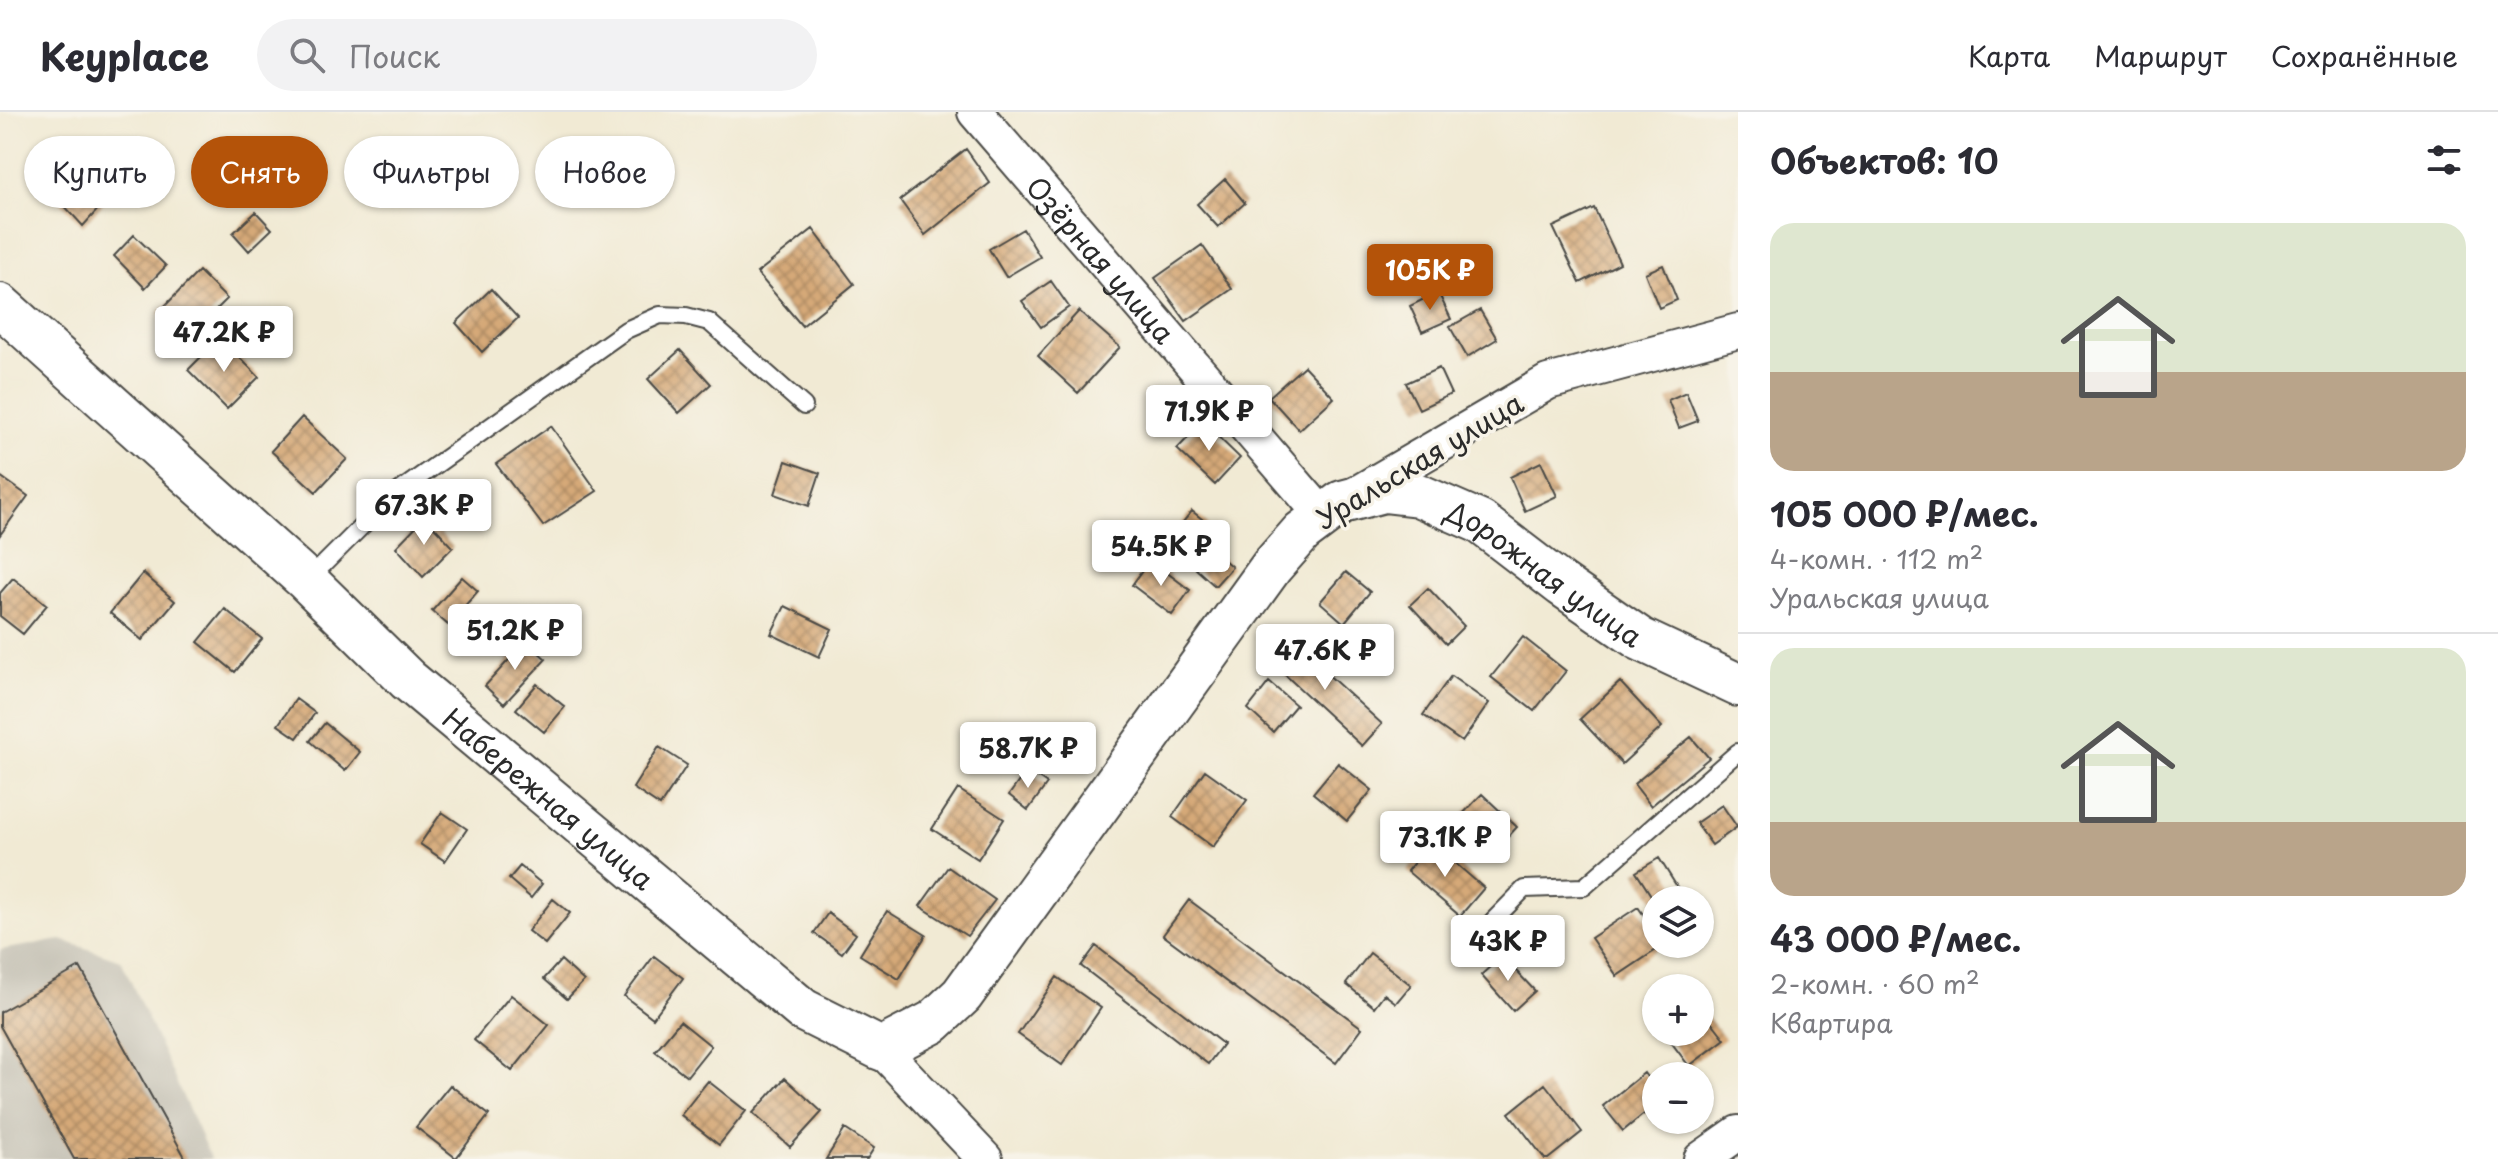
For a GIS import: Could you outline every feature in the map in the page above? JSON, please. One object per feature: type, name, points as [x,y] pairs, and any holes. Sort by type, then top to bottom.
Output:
[{"type":"street","name":"Озёрная улица","points":[[975,112],[1333,509]]},
{"type":"street","name":"Набережная улица","points":[[0,305],[307,581],[408,680],[803,1010],[895,1042]]},
{"type":"street","name":"Уральская улица","points":[[895,1042],[933,1022],[962,995],[1272,566],[1302,532],[1333,509],[1548,382],[1738,331]]},
{"type":"street","name":"Дорожная улица","points":[[1333,509],[1384,491],[1418,495],[1480,522],[1562,585],[1640,639],[1738,685]]},
{"type":"street","points":[[895,1042],[985,1159]]},
{"type":"street","points":[[1701,1159],[1738,1133]]},
{"type":"lane","points":[[307,581],[391,497],[626,330],[660,315],[686,316],[709,322],[804,406]]},
{"type":"lane","points":[[1478,936],[1524,889],[1584,887],[1738,752]]},
{"type":"shaded area","points":[[61,940],[121,960],[211,1159],[0,1159],[0,950]]},
{"type":"building","points":[[966,149],[990,183],[925,235],[900,200]]},
{"type":"building","points":[[1225,179],[1245,203],[1218,227],[1197,204]]},
{"type":"building","points":[[66,208],[99,208],[83,226]]},
{"type":"building","points":[[1594,208],[1620,263],[1580,283],[1553,227]]},
{"type":"building","points":[[256,212],[272,229],[249,251],[233,233]]},
{"type":"building","points":[[813,229],[854,284],[802,326],[757,273]]},
{"type":"building","points":[[1023,229],[1040,257],[1006,277],[989,249]]},
{"type":"building","points":[[134,235],[166,266],[145,288],[114,256]]},
{"type":"building","points":[[1202,245],[1232,289],[1186,321],[1155,278]]},
{"type":"building","points":[[1663,265],[1677,300],[1659,308],[1645,273]]},
{"type":"building","points":[[199,271],[227,299],[186,340],[158,313]]},
{"type":"building","points":[[1051,281],[1069,307],[1041,327],[1022,301]]},
{"type":"building","points":[[491,289],[518,318],[482,352],[456,323]]},
{"type":"building","points":[[1438,292],[1451,319],[1422,332],[1410,306]]},
{"type":"building","points":[[1480,310],[1497,339],[1467,357],[1450,327]]},
{"type":"building","points":[[1079,311],[1120,347],[1078,393],[1038,356]]},
{"type":"building","points":[[220,338],[259,377],[227,409],[188,370]]},
{"type":"building","points":[[680,350],[711,384],[679,413],[648,379]]},
{"type":"building","points":[[1304,366],[1334,398],[1299,430],[1269,397]]},
{"type":"building","points":[[1439,368],[1451,394],[1419,409],[1406,383]]},
{"type":"building","points":[[1686,392],[1698,421],[1679,428],[1668,400]]},
{"type":"building","points":[[302,417],[347,459],[316,492],[271,451]]},
{"type":"building","points":[[1203,422],[1240,458],[1215,485],[1177,449]]},
{"type":"building","points":[[551,426],[597,491],[543,526],[496,464]]},
{"type":"building","points":[[786,461],[820,473],[809,506],[775,494]]},
{"type":"building","points":[[1541,462],[1557,496],[1525,511],[1510,477]]},
{"type":"building","points":[[0,476],[28,496],[0,535]]},
{"type":"building","points":[[1192,511],[1208,524],[1181,557],[1165,544]]},
{"type":"building","points":[[425,517],[453,547],[423,577],[396,547]]},
{"type":"building","points":[[1213,550],[1232,567],[1215,586],[1196,569]]},
{"type":"building","points":[[1150,560],[1190,590],[1172,615],[1132,585]]},
{"type":"building","points":[[1346,572],[1370,592],[1344,623],[1320,602]]},
{"type":"building","points":[[143,573],[175,601],[142,640],[110,613]]},
{"type":"building","points":[[462,577],[478,591],[448,625],[432,611]]},
{"type":"building","points":[[13,578],[47,605],[23,634],[0,616],[0,593]]},
{"type":"building","points":[[1428,588],[1464,626],[1446,644],[1410,605]]},
{"type":"building","points":[[785,606],[832,629],[819,657],[771,634]]},
{"type":"building","points":[[225,609],[262,639],[235,672],[198,642]]},
{"type":"building","points":[[1523,637],[1566,671],[1534,711],[1491,677]]},
{"type":"building","points":[[1288,638],[1382,724],[1362,746],[1268,659]]},
{"type":"building","points":[[526,641],[546,659],[504,704],[485,686]]},
{"type":"building","points":[[1451,676],[1489,703],[1462,742],[1423,715]]},
{"type":"building","points":[[1269,682],[1296,705],[1273,732],[1248,709]]},
{"type":"building","points":[[1620,682],[1662,727],[1622,764],[1580,719]]},
{"type":"building","points":[[537,684],[565,707],[544,732],[516,709]]},
{"type":"building","points":[[296,699],[315,713],[297,738],[278,725]]},
{"type":"building","points":[[325,723],[360,752],[345,771],[310,741]]},
{"type":"building","points":[[1691,737],[1709,758],[1651,806],[1634,784]]},
{"type":"building","points":[[659,747],[687,765],[660,806],[633,788]]},
{"type":"building","points":[[1338,763],[1372,790],[1347,821],[1313,793]]},
{"type":"building","points":[[1027,770],[1047,784],[1028,810],[1009,795]]},
{"type":"building","points":[[1205,770],[1247,800],[1213,847],[1172,817]]},
{"type":"building","points":[[958,789],[1004,819],[978,859],[932,829]]},
{"type":"building","points":[[1482,794],[1517,827],[1493,853],[1456,821]]},
{"type":"building","points":[[1722,805],[1737,827],[1712,845],[1696,823]]},
{"type":"building","points":[[442,812],[467,829],[445,861],[420,844]]},
{"type":"building","points":[[1431,842],[1484,888],[1460,916],[1407,871]]},
{"type":"building","points":[[1659,858],[1676,886],[1645,886],[1636,872]]},
{"type":"building","points":[[520,866],[542,884],[531,898],[509,879]]},
{"type":"building","points":[[948,867],[995,900],[967,936],[920,906]]},
{"type":"building","points":[[553,899],[570,913],[545,944],[528,931]]},
{"type":"building","points":[[1189,900],[1362,1028],[1336,1063],[1163,935]]},
{"type":"building","points":[[1638,907],[1642,913],[1644,958],[1617,976],[1591,938]]},
{"type":"building","points":[[887,911],[926,935],[899,979],[860,955]]},
{"type":"building","points":[[828,913],[856,934],[842,953],[814,933]]},
{"type":"building","points":[[1096,946],[1223,1044],[1208,1064],[1081,966]]},
{"type":"building","points":[[1370,953],[1411,985],[1396,1003],[1384,994],[1374,1007],[1346,984]]},
{"type":"building","points":[[654,956],[683,978],[653,1018],[624,996]]},
{"type":"building","points":[[1502,956],[1535,991],[1513,1011],[1481,975]]},
{"type":"building","points":[[561,960],[584,981],[567,999],[544,979]]},
{"type":"building","points":[[80,967],[186,1159],[74,1159],[0,1026],[0,1012]]},
{"type":"building","points":[[1057,977],[1101,1008],[1062,1065],[1018,1034]]},
{"type":"building","points":[[511,995],[549,1025],[512,1071],[474,1040]]},
{"type":"building","points":[[680,1021],[711,1046],[687,1076],[655,1051]]},
{"type":"building","points":[[1714,1025],[1725,1039],[1694,1062],[1686,1062],[1674,1046],[1714,1046]]},
{"type":"building","points":[[1642,1075],[1642,1115],[1623,1131],[1603,1106]]},
{"type":"building","points":[[785,1078],[822,1112],[790,1147],[753,1113]]},
{"type":"building","points":[[708,1081],[746,1111],[719,1145],[681,1115]]},
{"type":"building","points":[[1545,1084],[1582,1132],[1548,1159],[1509,1113]]},
{"type":"building","points":[[450,1085],[489,1115],[456,1158],[416,1127]]},
{"type":"building","points":[[845,1129],[874,1148],[867,1159],[826,1159]]}]
